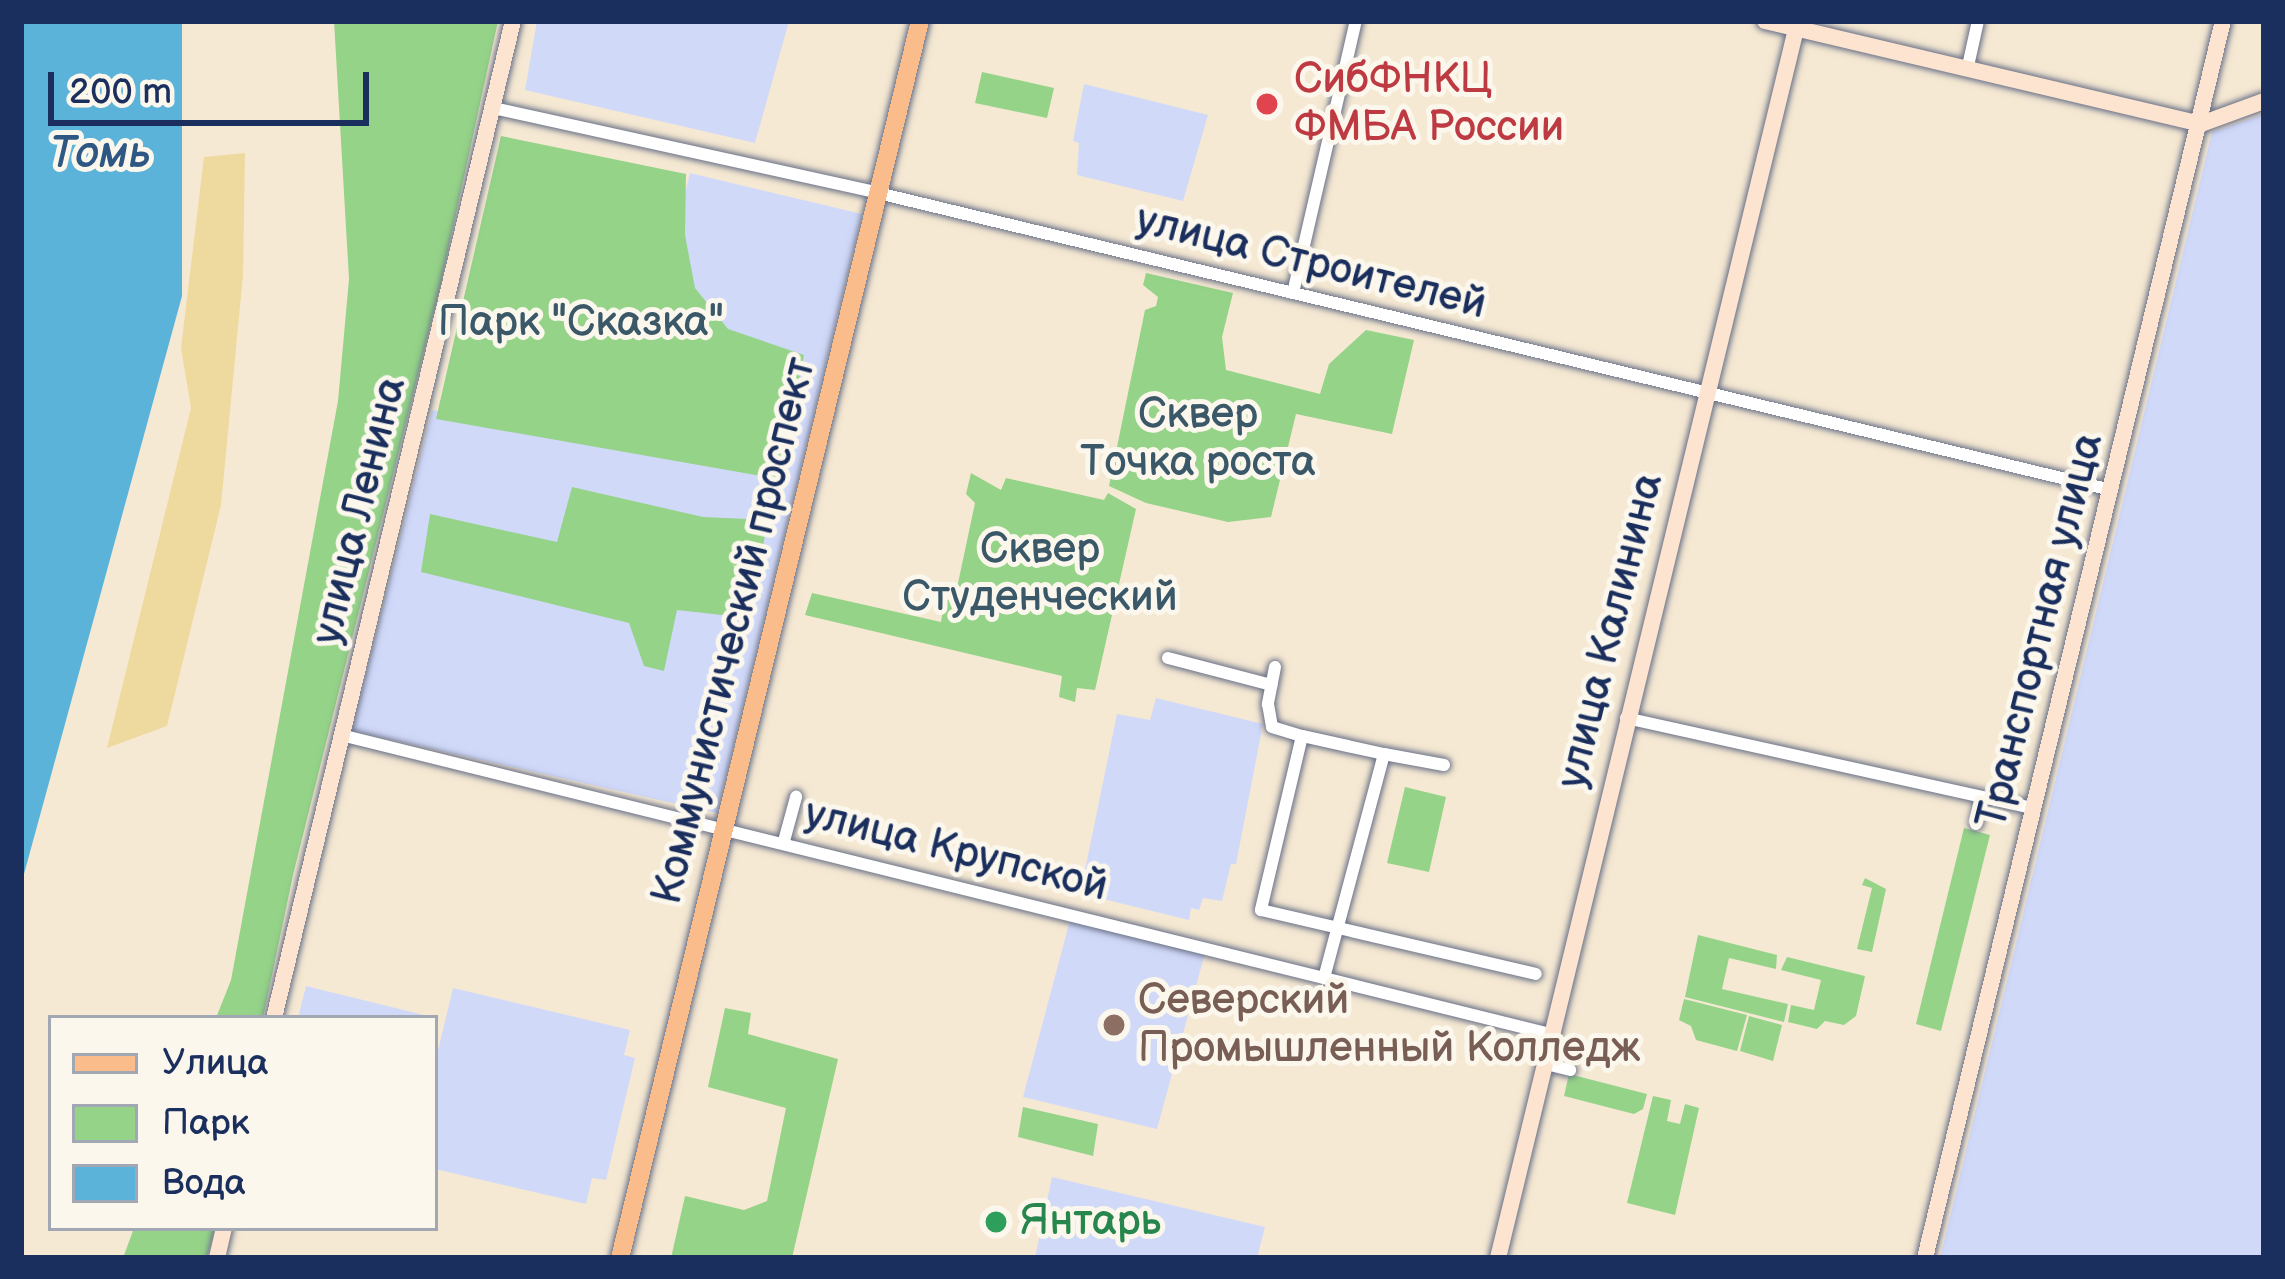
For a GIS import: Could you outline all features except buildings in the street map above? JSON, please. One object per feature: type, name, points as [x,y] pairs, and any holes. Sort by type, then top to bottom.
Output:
[{"type":"main road","name":"Коммунистический проспект","points":[[620,1258],[920,21]]},
{"type":"street","name":"улица Ленина","points":[[275,1015],[513,21]]},
{"type":"street","points":[[1293,293],[1355,21]]},
{"type":"street","points":[[1765,21],[2201,124],[2264,101]]},
{"type":"street","points":[[1968,66],[1978,21]]},
{"type":"street","name":"Транспортная улица","points":[[1925,1258],[2223,21]]},
{"type":"street","name":"улица Калинина","points":[[1498,1258],[1797,25]]},
{"type":"street","name":"улица Строителей","points":[[493,108],[878,193],[2111,490]]},
{"type":"street","points":[[1168,658],[1272,685]]},
{"type":"street","points":[[1275,667],[1268,714],[1272,727],[1444,765]]},
{"type":"street","points":[[1626,718],[2035,809]]},
{"type":"street","name":"улица Крупской","points":[[341,735],[1554,1035]]},
{"type":"street","points":[[1302,736],[1261,910],[1536,974]]},
{"type":"street","points":[[1324,978],[1384,754]]},
{"type":"street","points":[[784,842],[796,797]]},
{"type":"street","points":[[1976,824],[1982,798]]},
{"type":"street","points":[[1546,1064],[1570,1070]]},
{"type":"shaded area","points":[[537,21],[789,21],[755,143],[525,90]]},
{"type":"shaded area","points":[[1084,84],[1208,115],[1183,201],[1077,175],[1079,143],[1073,141]]},
{"type":"shaded area","points":[[2264,114],[2264,1258],[1940,1258],[2212,132]]},
{"type":"shaded area","points":[[690,173],[862,214],[717,813],[352,731],[432,410],[623,441]]},
{"type":"shaded area","points":[[1156,698],[1263,724],[1236,864],[1231,864],[1222,901],[1203,898],[1199,910],[1191,908],[1189,920],[1099,898],[1102,887],[1093,885],[1096,873],[1085,870],[1117,714],[1150,720]]},
{"type":"shaded area","name":"Северский Промышленный Колледж","points":[[1070,920],[1205,953],[1157,1129],[1023,1097]]},
{"type":"shaded area","points":[[306,986],[424,1015],[299,1015]]},
{"type":"shaded area","points":[[453,988],[630,1030],[624,1055],[635,1058],[606,1180],[592,1178],[586,1204],[438,1170],[438,1050]]},
{"type":"shaded area","points":[[1052,1177],[1265,1227],[1257,1258],[1035,1258]]},
{"type":"green space","points":[[334,21],[498,21],[440,287],[293,875],[264,1015],[217,1015],[231,980],[338,401],[349,279]]},
{"type":"green space","points":[[982,72],[1054,88],[1047,118],[975,103]]},
{"type":"green space","name":"Парк \"Сказка\"","points":[[501,136],[686,174],[685,235],[695,288],[728,329],[804,355],[779,479],[436,419]]},
{"type":"green space","name":"Сквер Точка роста","points":[[1146,273],[1233,293],[1222,337],[1226,370],[1320,394],[1329,364],[1366,330],[1414,340],[1392,434],[1296,414],[1271,517],[1228,522],[1146,503],[1109,486],[1145,310],[1156,306],[1158,297],[1143,285]]},
{"type":"green space","name":"Сквер Студенческий","points":[[971,473],[1001,490],[1006,478],[1104,500],[1108,493],[1136,509],[1095,690],[1077,688],[1075,702],[1059,697],[1062,676],[805,615],[812,593],[941,622],[945,599],[954,602],[975,503],[966,494]]},
{"type":"green space","points":[[572,487],[703,517],[768,520],[749,618],[677,610],[664,671],[644,666],[629,623],[421,572],[430,514],[557,542]]},
{"type":"green space","points":[[1405,787],[1446,797],[1429,872],[1387,863]]},
{"type":"green space","points":[[1964,828],[1990,835],[1941,1031],[1916,1024]]},
{"type":"green space","points":[[1865,878],[1886,889],[1872,952],[1857,949],[1872,888],[1862,885]]},
{"type":"green space","points":[[1698,935],[1777,955],[1776,969],[1729,958],[1722,989],[1788,1004],[1784,1022],[1685,997]]},
{"type":"green space","points":[[1787,957],[1865,976],[1856,1016],[1844,1025],[1825,1021],[1817,1029],[1788,1022],[1791,1005],[1814,1010],[1821,980],[1781,970]]},
{"type":"green space","points":[[1684,999],[1747,1015],[1737,1051],[1696,1040],[1691,1026],[1679,1020]]},
{"type":"green space","points":[[725,1008],[751,1013],[748,1034],[838,1059],[792,1258],[671,1258],[685,1196],[744,1210],[767,1201],[786,1108],[708,1087]]},
{"type":"green space","points":[[1749,1016],[1782,1025],[1773,1061],[1740,1051]]},
{"type":"green space","points":[[1569,1074],[1647,1094],[1643,1109],[1634,1114],[1564,1096]]},
{"type":"green space","points":[[1653,1096],[1671,1100],[1667,1121],[1680,1124],[1685,1104],[1699,1108],[1675,1215],[1627,1203]]},
{"type":"green space","points":[[1023,1107],[1098,1124],[1093,1156],[1018,1137]]},
{"type":"green space","points":[[133,1231],[214,1231],[207,1258],[123,1258]]},
{"type":"sand","points":[[245,153],[243,275],[221,505],[167,726],[107,748],[191,408],[181,348],[204,157]]},
{"type":"water","name":"Томь","points":[[21,21],[182,21],[182,296],[21,885]]},
{"type":"place","name":"СибФНКЦ ФМБА России","points":[[1267,104]]},
{"type":"place","name":"Северский Промышленный Колледж","points":[[1114,1025]]},
{"type":"place","name":"Янтарь","points":[[996,1222]]}]
